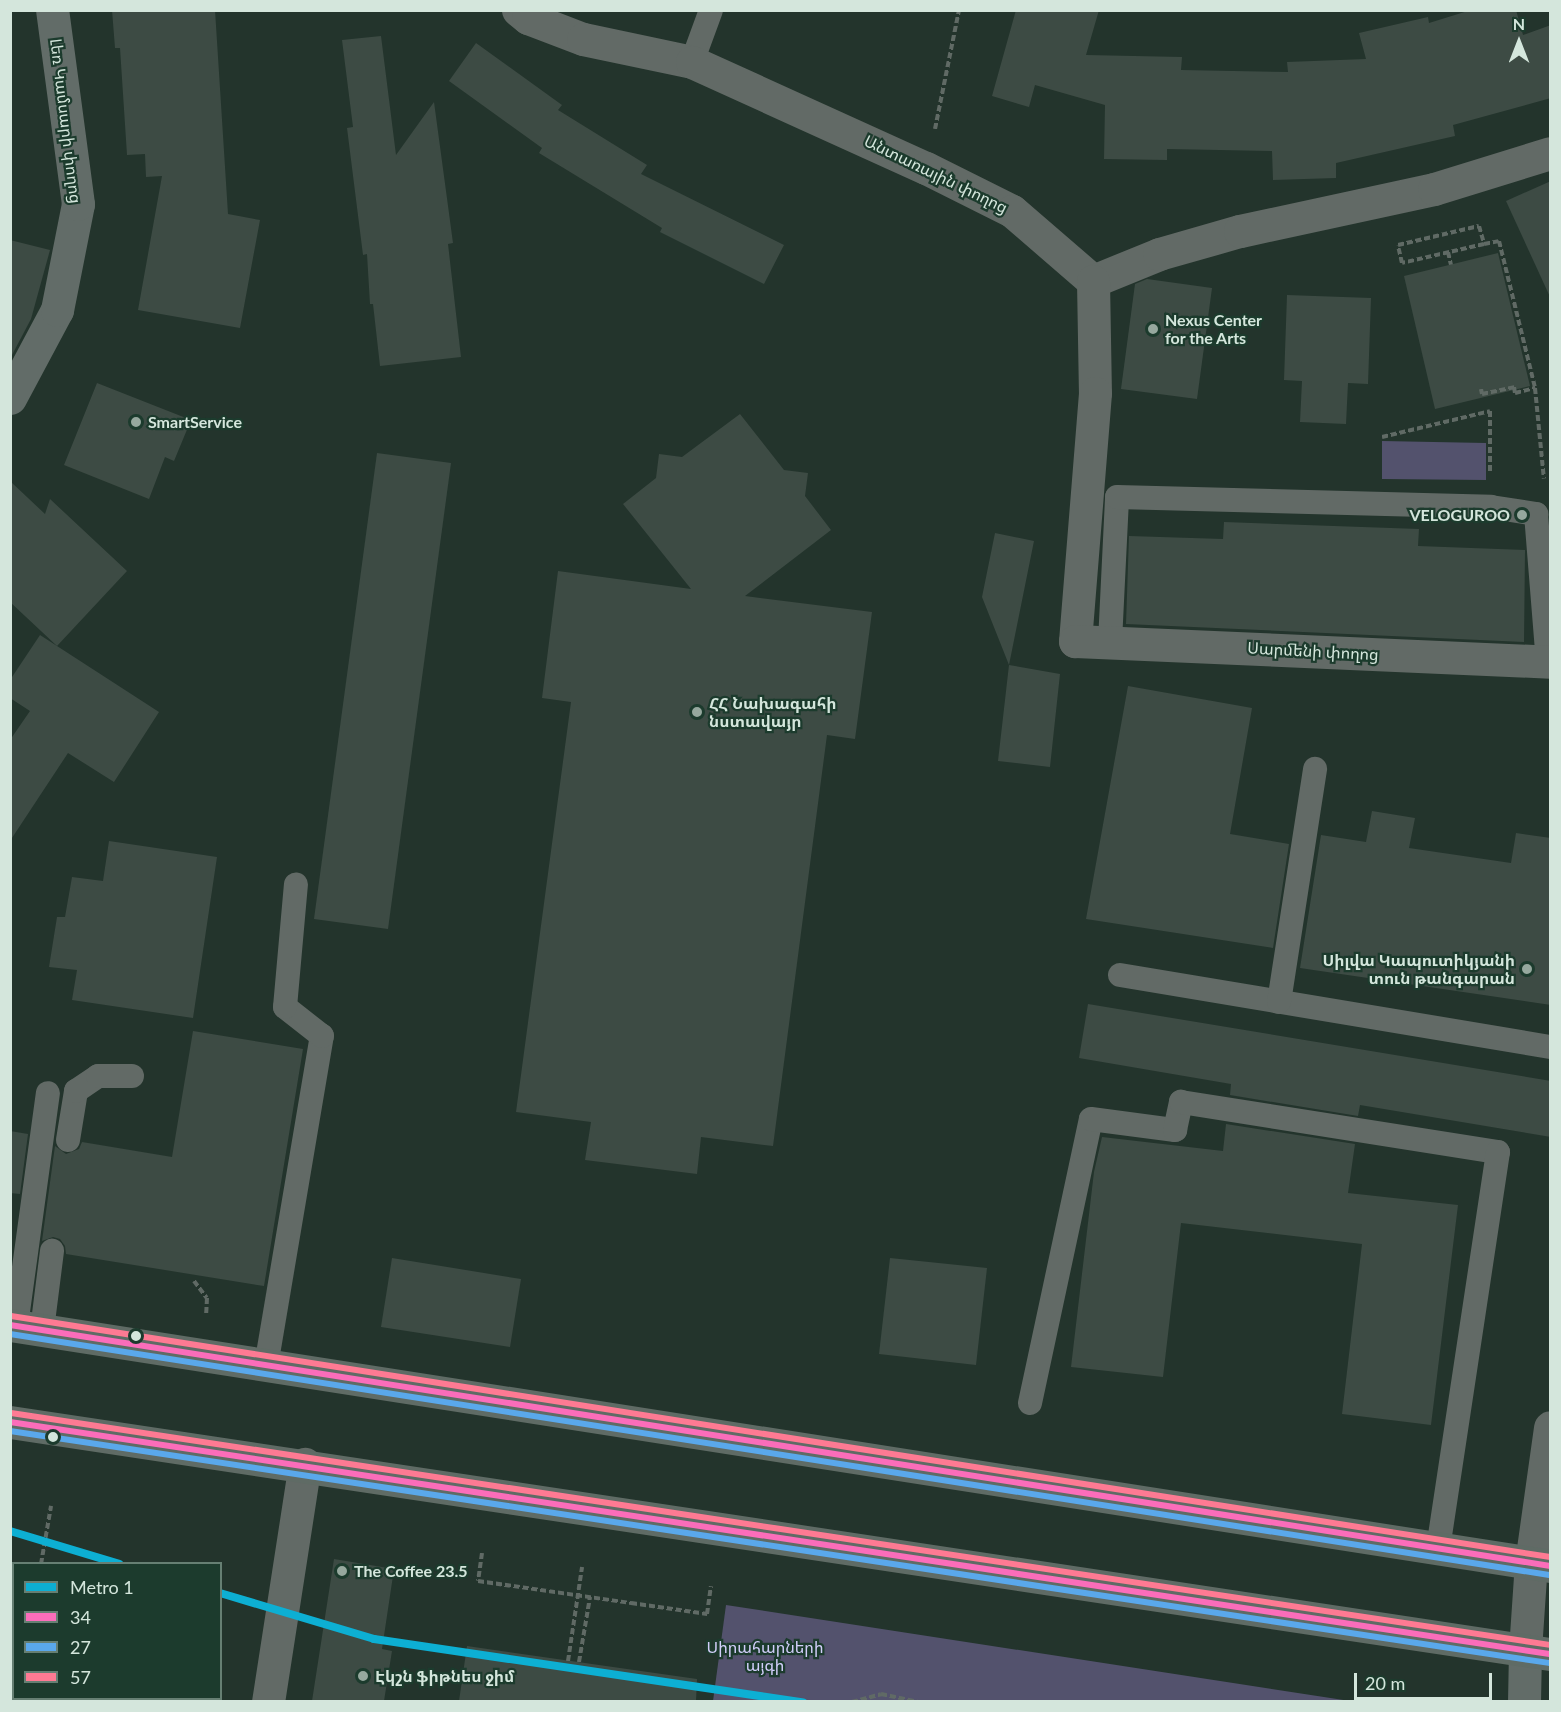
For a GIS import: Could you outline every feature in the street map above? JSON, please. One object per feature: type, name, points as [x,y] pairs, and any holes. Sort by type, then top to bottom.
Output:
[{"type":"main road","points":[[23,1327],[1541,1565]]},
{"type":"main road","points":[[10,1422],[305,1464],[1538,1652]]},
{"type":"street","name":"Լեռ Կամսարի փողոց","points":[[10,398],[57,310],[78,204],[52,10]]},
{"type":"street","name":"Անտառային փողոց","points":[[518,10],[528,18],[583,39],[692,62],[926,168],[1012,211],[1093,281]]},
{"type":"street","points":[[1093,281],[1159,254],[1240,231],[1434,189],[1551,153]]},
{"type":"street","name":"Սարմենի փողոց","points":[[1093,281],[1095,393],[1076,641],[1549,662]]},
{"type":"street","points":[[1524,1701],[1538,1652],[1541,1565],[1551,1426]]},
{"type":"street","points":[[268,1701],[305,1464]]},
{"type":"lane","points":[[692,62],[711,10]]},
{"type":"lane","points":[[1110,642],[1117,497],[1491,507],[1536,514],[1549,662]]},
{"type":"lane","points":[[1279,1002],[1315,769]]},
{"type":"lane","points":[[266,1366],[322,1036],[285,1007],[296,884]]},
{"type":"lane","points":[[1120,975],[1551,1047]]},
{"type":"lane","points":[[68,1140],[76,1091],[98,1076],[132,1076]]},
{"type":"lane","points":[[23,1327],[48,1093]]},
{"type":"lane","points":[[1030,1403],[1091,1119],[1175,1130],[1181,1102],[1498,1152],[1438,1549]]},
{"type":"lane","points":[[23,1327],[52,1251]]},
{"type":"path","points":[[926,168],[959,10]]},
{"type":"path","points":[[1484,244],[1479,226],[1398,244],[1402,263],[1499,241],[1535,388],[1545,483]]},
{"type":"path","points":[[1448,252],[1451,265]]},
{"type":"path","points":[[1481,389],[1482,394],[1514,387],[1515,393],[1535,388]]},
{"type":"path","points":[[1382,437],[1490,411],[1491,476]]},
{"type":"path","points":[[194,1281],[207,1298],[206,1317]]},
{"type":"path","points":[[41,1562],[51,1506]]},
{"type":"path","points":[[482,1552],[478,1581],[707,1614],[711,1586]]},
{"type":"path","points":[[568,1661],[582,1567]]},
{"type":"path","points":[[579,1662],[590,1597]]},
{"type":"path","points":[[852,1701],[881,1694],[918,1701]]},
{"type":"green space","points":[[1382,441],[1486,443],[1486,480],[1382,479]]},
{"type":"green space","name":"Սիրահարների այգի","points":[[726,1605],[1350,1701],[713,1701]]},
{"type":"building","points":[[112,10],[215,10],[228,214],[260,220],[240,328],[138,310],[162,176],[146,177],[145,154],[127,155],[120,48],[115,48]]},
{"type":"building","points":[[1016,10],[1099,10],[1086,55],[1182,57],[1181,70],[1288,72],[1287,62],[1366,59],[1359,33],[1428,17],[1429,23],[1471,10],[1516,10],[1523,35],[1551,25],[1551,98],[1453,125],[1455,136],[1336,163],[1336,178],[1273,180],[1272,151],[1167,149],[1167,160],[1104,159],[1105,105],[1035,85],[1029,107],[992,96]]},
{"type":"building","points":[[381,36],[396,155],[434,102],[453,243],[448,244],[461,357],[380,366],[373,304],[370,304],[367,254],[363,255],[347,128],[353,127],[342,40]]},
{"type":"building","points":[[476,43],[562,105],[558,110],[647,165],[641,174],[784,245],[764,284],[660,232],[662,228],[539,153],[542,148],[449,81]]},
{"type":"building","points":[[1551,181],[1551,299],[1506,201]]},
{"type":"building","points":[[10,240],[50,250],[31,319],[12,355]]},
{"type":"building","points":[[1498,253],[1530,386],[1435,409],[1404,276]]},
{"type":"building","points":[[1147,279],[1212,288],[1197,399],[1121,389],[1135,284]]},
{"type":"building","points":[[1287,295],[1371,298],[1368,384],[1348,383],[1346,424],[1300,422],[1302,381],[1284,380]]},
{"type":"building","points":[[97,383],[191,420],[174,461],[165,457],[149,499],[64,465]]},
{"type":"building","points":[[740,414],[784,470],[808,473],[805,496],[831,530],[745,596],[872,612],[855,739],[827,735],[773,1146],[701,1137],[697,1174],[585,1160],[591,1122],[516,1112],[571,702],[542,698],[558,571],[691,589],[623,504],[656,478],[659,454],[682,457]]},
{"type":"building","points":[[377,453],[451,463],[388,929],[314,919]]},
{"type":"building","points":[[10,481],[45,514],[50,499],[127,571],[57,646],[10,602]]},
{"type":"building","points":[[1224,522],[1419,529],[1418,546],[1525,550],[1524,642],[1126,624],[1129,536],[1223,539]]},
{"type":"building","points":[[995,533],[1034,541],[1009,665],[982,597]]},
{"type":"building","points":[[40,635],[159,712],[114,782],[68,753],[10,841],[10,740],[30,711],[10,698],[10,680]]},
{"type":"building","points":[[1009,665],[1060,674],[1050,767],[998,761]]},
{"type":"building","points":[[1128,686],[1252,708],[1230,834],[1289,844],[1273,948],[1086,919]]},
{"type":"building","points":[[1372,811],[1415,818],[1409,848],[1511,863],[1516,833],[1551,838],[1551,1005],[1300,968],[1321,835],[1366,842]]},
{"type":"building","points":[[109,841],[217,857],[193,1018],[72,1000],[77,970],[49,967],[57,917],[65,917],[72,877],[103,881]]},
{"type":"building","points":[[1088,1004],[1551,1081],[1551,1137],[1360,1105],[1358,1116],[1230,1095],[1231,1084],[1079,1058]]},
{"type":"building","points":[[193,1031],[303,1049],[264,1286],[66,1254],[65,1246],[60,1239],[53,1237],[42,1241],[55,1146],[66,1154],[79,1149],[82,1142],[172,1157]]},
{"type":"building","points":[[1226,1124],[1355,1144],[1348,1193],[1458,1205],[1431,1425],[1342,1414],[1362,1244],[1181,1223],[1163,1377],[1071,1367],[1094,1172],[1102,1137],[1223,1151]]},
{"type":"building","points":[[10,1131],[28,1134],[20,1194],[10,1193]]},
{"type":"building","points":[[392,1258],[521,1279],[510,1347],[381,1327]]},
{"type":"building","points":[[890,1258],[987,1268],[976,1365],[879,1354]]},
{"type":"building","points":[[334,1559],[394,1569],[382,1649],[392,1651],[384,1701],[312,1701]]},
{"type":"building","points":[[467,1646],[697,1679],[696,1701],[459,1701]]},
{"type":"metro line","name":"1","points":[[10,1531],[112,1562]]},
{"type":"metro line","name":"1","points":[[222,1594],[374,1639],[803,1702]]},
{"type":"transit line","name":"57","points":[[11,1316],[1550,1557]]},
{"type":"transit line","name":"34","points":[[10,1325],[1550,1566]]},
{"type":"transit line","name":"27","points":[[10,1334],[1549,1575]]},
{"type":"transit line","name":"57","points":[[11,1413],[1550,1645]]},
{"type":"transit line","name":"34","points":[[10,1422],[1550,1654]]},
{"type":"transit line","name":"27","points":[[10,1431],[1549,1663]]},
{"type":"place","name":"Nexus Center for the Arts","points":[[1153,329]]},
{"type":"place","name":"SmartService","points":[[136,422]]},
{"type":"place","name":"VELOGUROO","points":[[1522,515]]},
{"type":"place","name":"ՀՀ Նախագահի նստավայր","points":[[697,712]]},
{"type":"place","name":"Սիլվա Կապուտիկյանի տուն թանգարան","points":[[1527,969]]},
{"type":"place","name":"The Coffee 23.5","points":[[342,1571]]},
{"type":"place","name":"Էկշն ֆիթնես ջիմ","points":[[363,1676]]}]
